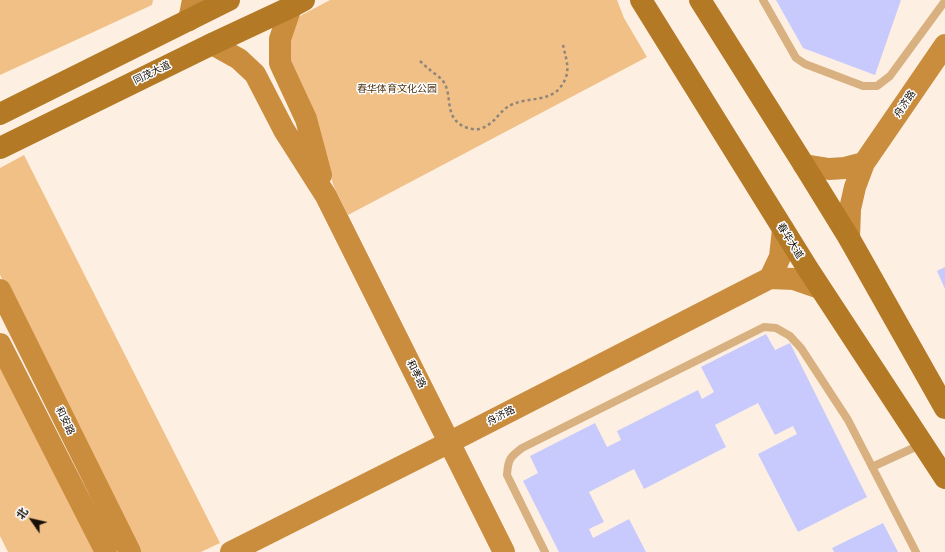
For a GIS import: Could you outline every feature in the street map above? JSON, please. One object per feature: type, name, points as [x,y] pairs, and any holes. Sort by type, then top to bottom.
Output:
[{"type":"main road","points":[[0,114],[191,10],[229,0]]},
{"type":"main road","name":"春华大道","points":[[641,0],[820,288],[945,478]]},
{"type":"main road","points":[[700,0],[849,238],[945,408]]},
{"type":"main road","name":"同茂大道","points":[[0,148],[212,44],[298,4]]},
{"type":"street","points":[[298,4],[280,39],[280,63],[306,119],[326,196]]},
{"type":"street","points":[[212,44],[239,59],[255,74],[284,130],[326,196]]},
{"type":"street","name":"舟济路","points":[[849,238],[850,209],[855,187],[864,164],[945,45]]},
{"type":"street","points":[[804,165],[829,169],[845,168],[864,164]]},
{"type":"street","name":"和孝路","points":[[326,196],[504,552]]},
{"type":"street","points":[[783,229],[780,257],[770,278],[794,279],[820,288]]},
{"type":"street","name":"舟济路","points":[[230,552],[450,442],[770,278]]},
{"type":"street","name":"和安路","points":[[0,290],[130,552]]},
{"type":"street","points":[[0,344],[106,552]]},
{"type":"lane","points":[[762,0],[796,58],[805,64],[863,86],[877,86],[890,76],[945,1]]},
{"type":"lane","points":[[545,552],[507,475],[508,464],[512,456],[522,448],[764,327],[776,328],[790,336],[801,348],[848,420],[916,552]]},
{"type":"lane","points":[[872,467],[922,444]]},
{"type":"path","points":[[420,61],[443,82],[449,102],[450,112],[456,120],[462,125],[471,129],[478,129],[487,126],[496,119],[503,110],[514,103],[543,97],[558,90],[566,77],[568,69],[564,45]]},
{"type":"green space","points":[[0,0],[153,0],[152,5],[0,75]]},
{"type":"green space","name":"春华体育文化公园","points":[[330,0],[617,0],[624,18],[647,57],[348,215],[334,187],[311,115],[286,61],[287,39],[298,17]]},
{"type":"green space","points":[[24,155],[220,543],[201,552],[137,552],[0,275],[0,168]]},
{"type":"green space","points":[[0,363],[95,552],[8,552],[0,536]]},
{"type":"building","points":[[776,0],[901,0],[875,75],[803,48]]},
{"type":"building","points":[[945,267],[945,289],[937,271]]},
{"type":"building","points":[[766,334],[775,350],[790,343],[867,497],[798,532],[758,454],[797,434],[793,426],[775,435],[758,403],[715,425],[726,447],[644,489],[634,469],[589,492],[604,522],[589,529],[593,538],[629,519],[646,552],[559,552],[523,481],[538,473],[530,456],[595,423],[607,447],[621,440],[617,431],[698,390],[702,399],[714,392],[701,367]]},
{"type":"building","points":[[883,523],[898,552],[834,552],[832,548]]}]
